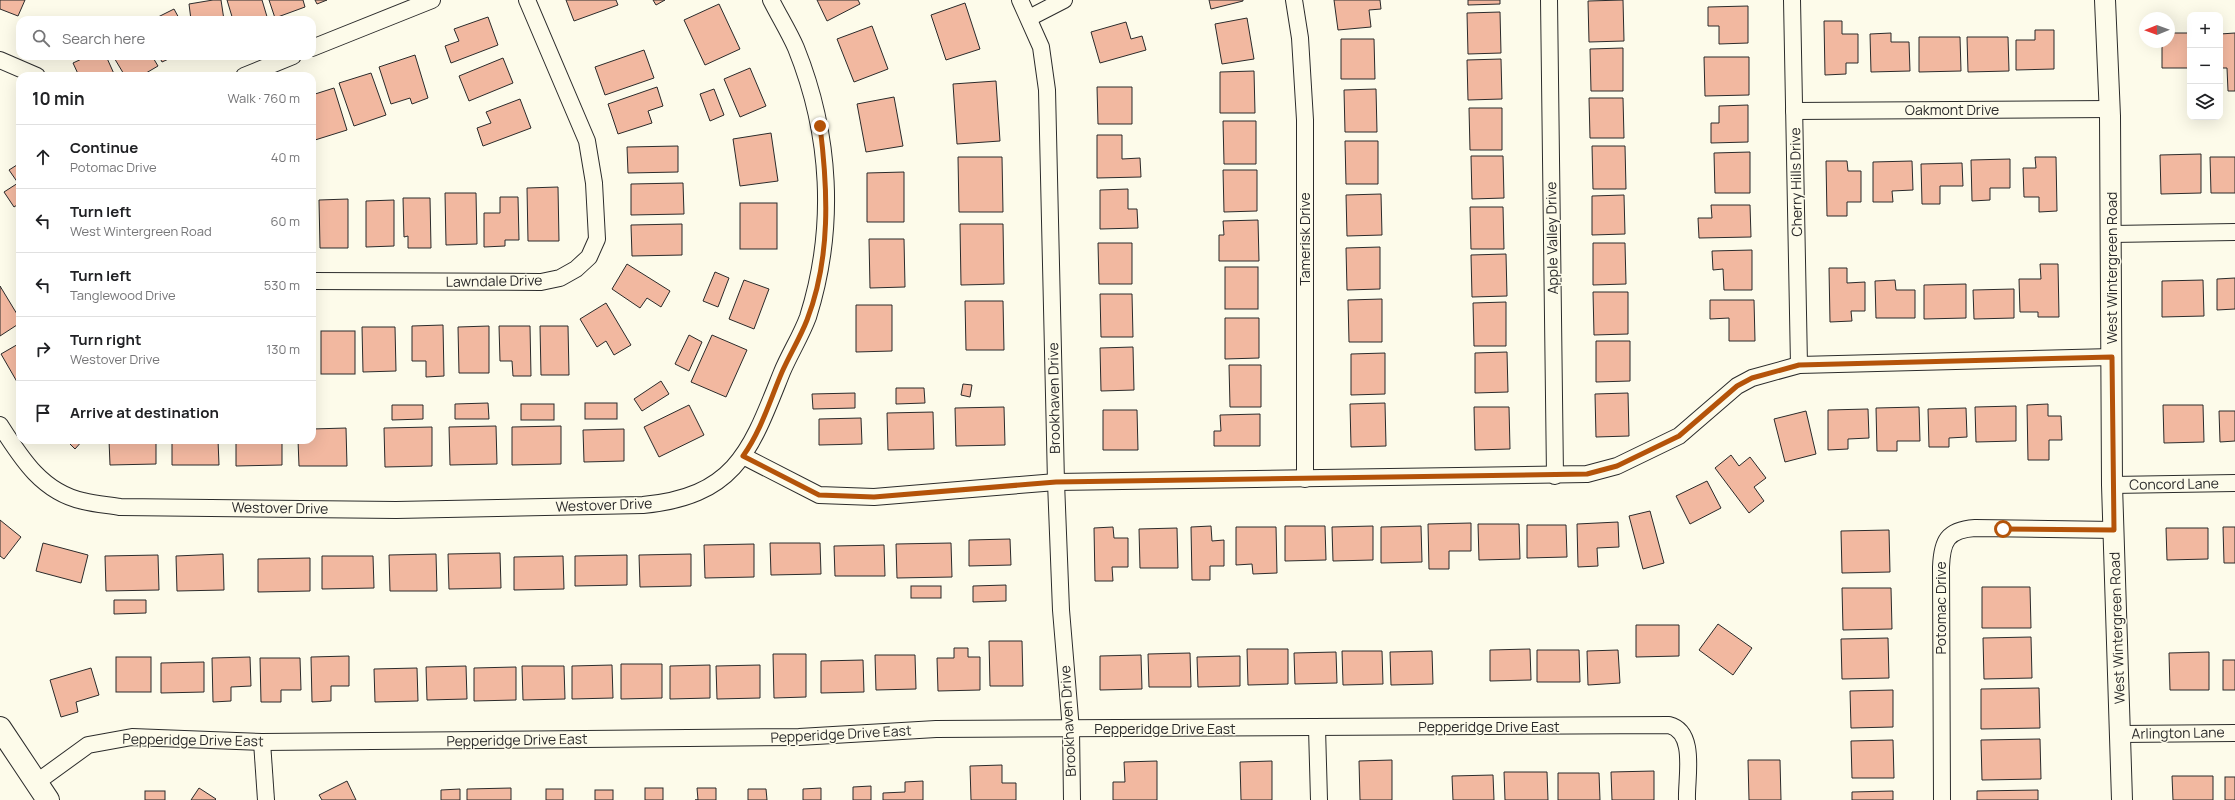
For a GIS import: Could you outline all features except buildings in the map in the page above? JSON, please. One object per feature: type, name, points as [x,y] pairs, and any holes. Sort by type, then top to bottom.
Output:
[{"type":"main road","points":[[0,728],[48,800]]},
{"type":"street","points":[[316,46],[432,0]]},
{"type":"street","name":"Lawndale Drive","points":[[316,280],[541,282],[560,278],[576,269],[589,257],[596,239],[594,183],[587,141],[527,0]]},
{"type":"street","name":"Westover Drive","points":[[0,425],[26,465],[42,481],[66,495],[82,501],[120,506],[396,510],[643,505],[676,501],[698,494],[730,471],[750,446],[773,398],[782,372],[807,318],[823,258],[827,205],[826,177],[821,133],[815,103],[795,46],[771,0]]},
{"type":"street","name":"Brookhaven Drive","points":[[1020,0],[1041,47],[1047,90],[1060,610],[1072,730],[1072,800]]},
{"type":"street","points":[[1029,18],[1064,0]]},
{"type":"street","name":"Tamerisk Drive","points":[[1294,0],[1300,38],[1305,120],[1305,479]]},
{"type":"street","name":"Apple Valley Drive","points":[[1549,0],[1555,476]]},
{"type":"street","name":"Cherry Hills Drive","points":[[1792,0],[1799,365]]},
{"type":"street","name":"West Wintergreen Road","points":[[2105,0],[2110,108],[2112,234],[2112,485],[2122,800]]},
{"type":"street","points":[[0,60],[28,72]]},
{"type":"street","points":[[254,72],[283,60]]},
{"type":"street","name":"Oakmont Drive","points":[[1794,111],[2110,108]]},
{"type":"street","points":[[2112,234],[2235,232]]},
{"type":"street","points":[[743,456],[819,495],[874,497],[1056,482],[1555,476],[1587,474],[1617,466],[1644,455],[1679,436],[1737,386],[1764,373],[1799,365],[2112,357]]},
{"type":"street","name":"Concord Lane","points":[[2112,485],[2235,483]]},
{"type":"street","name":"Potomac Drive","points":[[1942,800],[1941,567],[1942,548],[1946,540],[1953,533],[1961,529],[1975,528],[2114,530]]},
{"type":"street","name":"Pepperidge Drive East","points":[[36,782],[88,745],[116,738],[148,736],[262,742],[799,738],[914,730],[1658,726],[1677,727],[1686,740],[1687,800]]},
{"type":"street","points":[[1317,728],[1319,800]]},
{"type":"street","name":"Arlington Lane","points":[[2121,734],[2235,733]]},
{"type":"street","points":[[262,742],[266,800]]},
{"type":"route","points":[[820,126],[826,177],[827,205],[823,258],[807,318],[782,372],[773,398],[750,446],[743,456],[819,495],[874,497],[1056,482],[1555,476],[1587,474],[1617,466],[1644,455],[1679,436],[1737,386],[1752,378],[1764,373],[1799,365],[2112,357],[2112,485],[2114,530],[2003,529]]}]
